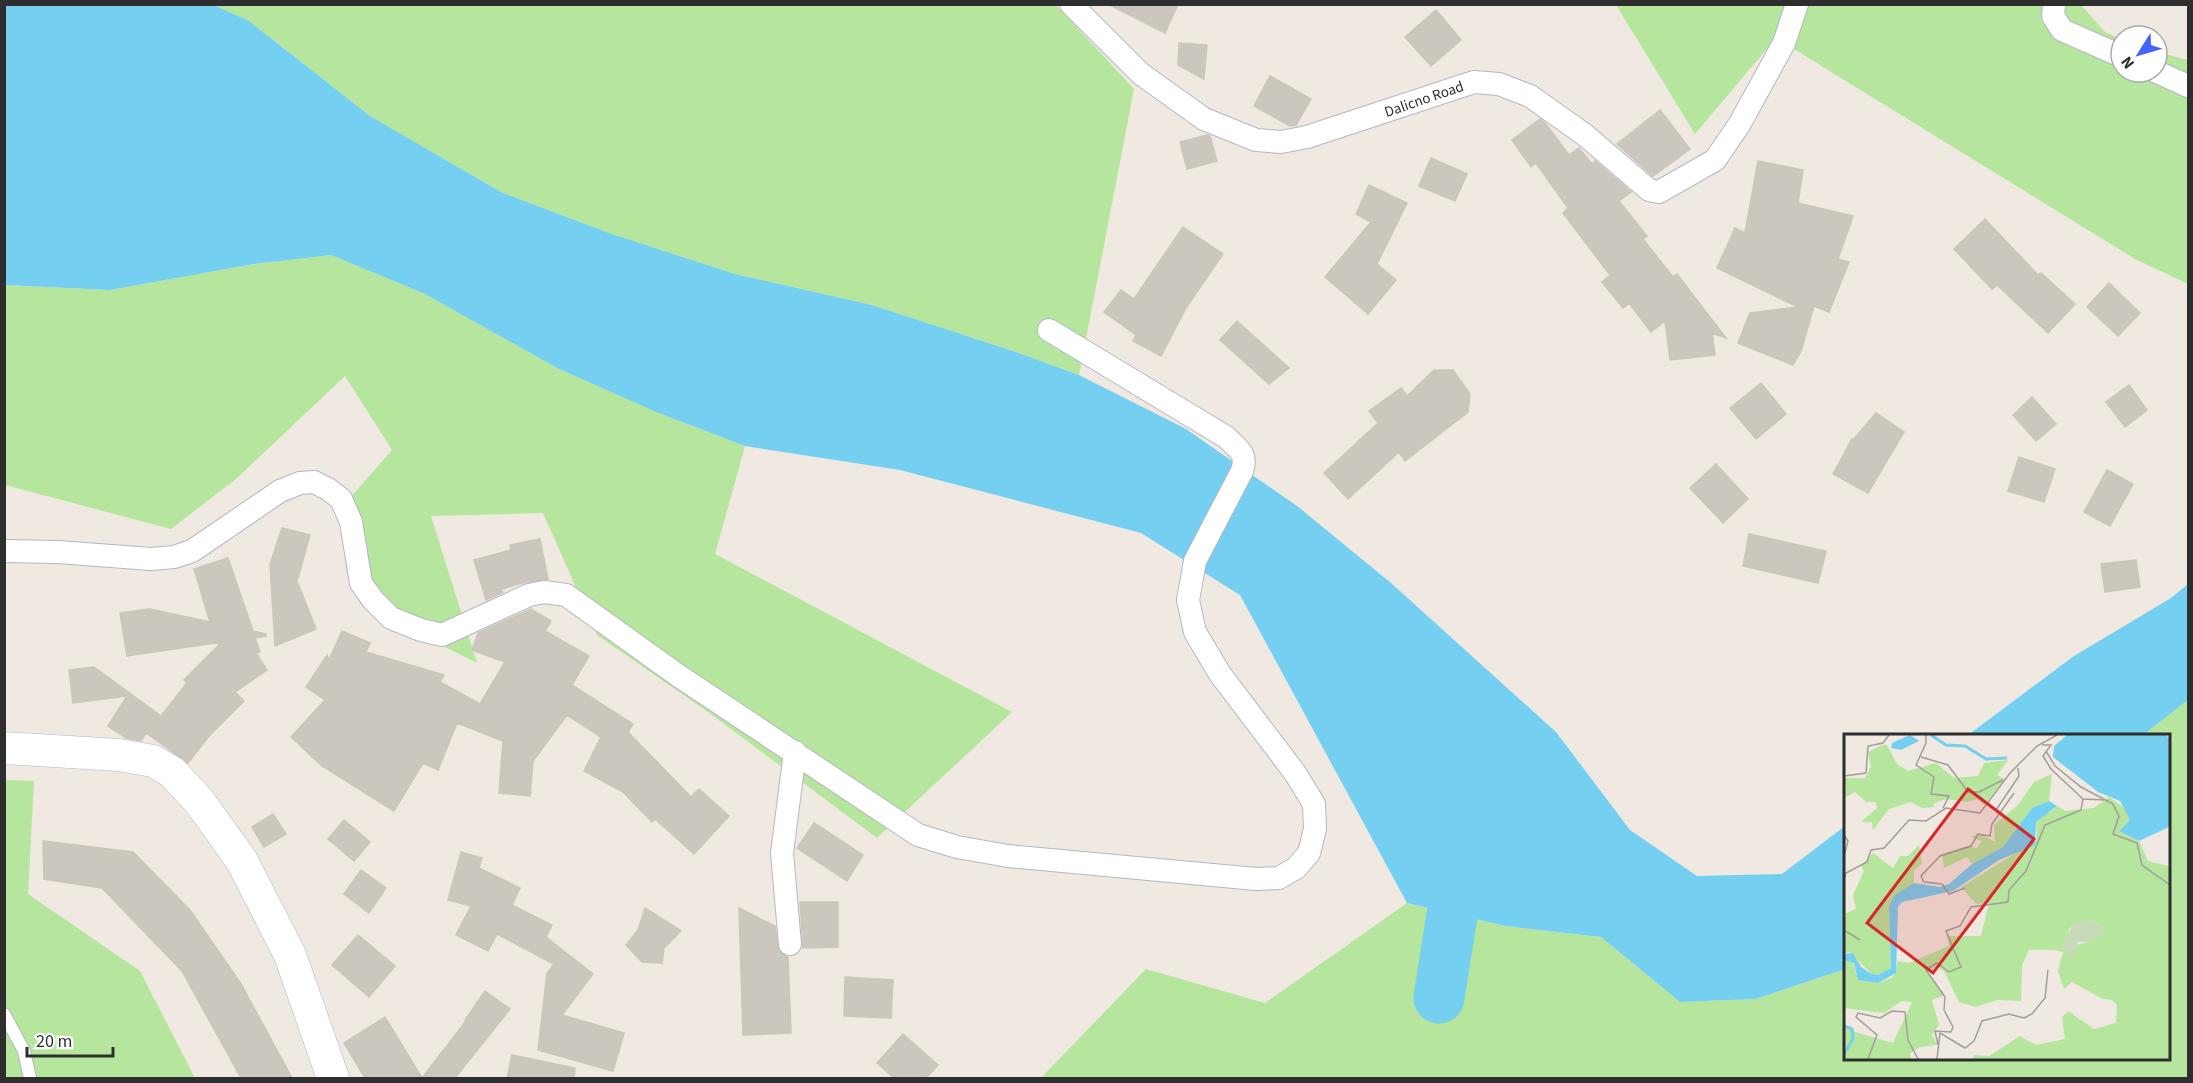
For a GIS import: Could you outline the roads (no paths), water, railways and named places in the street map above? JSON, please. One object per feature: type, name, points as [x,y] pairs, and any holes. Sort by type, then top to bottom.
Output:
[{"type":"main road","points":[[4,748],[119,755],[153,761],[172,772],[199,801],[242,861],[290,955],[333,1078]]},
{"type":"street","name":"Dalicno Road","points":[[1071,4],[1141,74],[1204,119],[1256,140],[1281,142],[1307,137],[1474,82],[1498,84],[1530,96],[1585,135],[1648,190],[1659,192],[1715,160],[1739,125],[1784,43],[1797,4]]},
{"type":"street","points":[[2054,4],[2053,16],[2062,30],[2109,51]]},
{"type":"street","points":[[2169,77],[2188,86]]},
{"type":"street","points":[[4,551],[58,552],[151,559],[174,557],[192,551],[280,490],[300,483],[314,482],[341,499],[351,522],[361,583],[373,600],[391,618],[421,630],[442,635],[529,595],[544,592],[566,595],[679,676],[918,835],[957,847],[1008,856],[1256,879],[1279,878],[1296,868],[1309,853],[1315,829],[1314,804],[1295,773],[1220,674],[1195,632],[1188,600],[1195,561],[1242,471],[1245,461],[1242,453],[1226,437],[1049,330]]},
{"type":"street","points":[[790,944],[783,853],[795,752]]},
{"type":"lane","points":[[4,1014],[24,1051],[30,1078]]},
{"type":"water","points":[[4,5],[214,5],[249,21],[370,116],[501,192],[609,233],[735,274],[872,305],[1016,352],[1079,375],[1186,429],[1297,506],[1391,583],[1556,732],[1630,830],[1697,876],[1782,874],[1844,827],[1844,969],[1756,999],[1680,1002],[1601,937],[1505,926],[1407,903],[1240,595],[1141,533],[900,470],[745,446],[656,412],[557,368],[425,294],[331,255],[254,264],[110,290],[5,285]]},
{"type":"water","points":[[2188,584],[2188,700],[2144,734],[1969,734],[2074,656],[2171,598]]},
{"type":"waterway","points":[[1439,998],[1463,845]]}]
